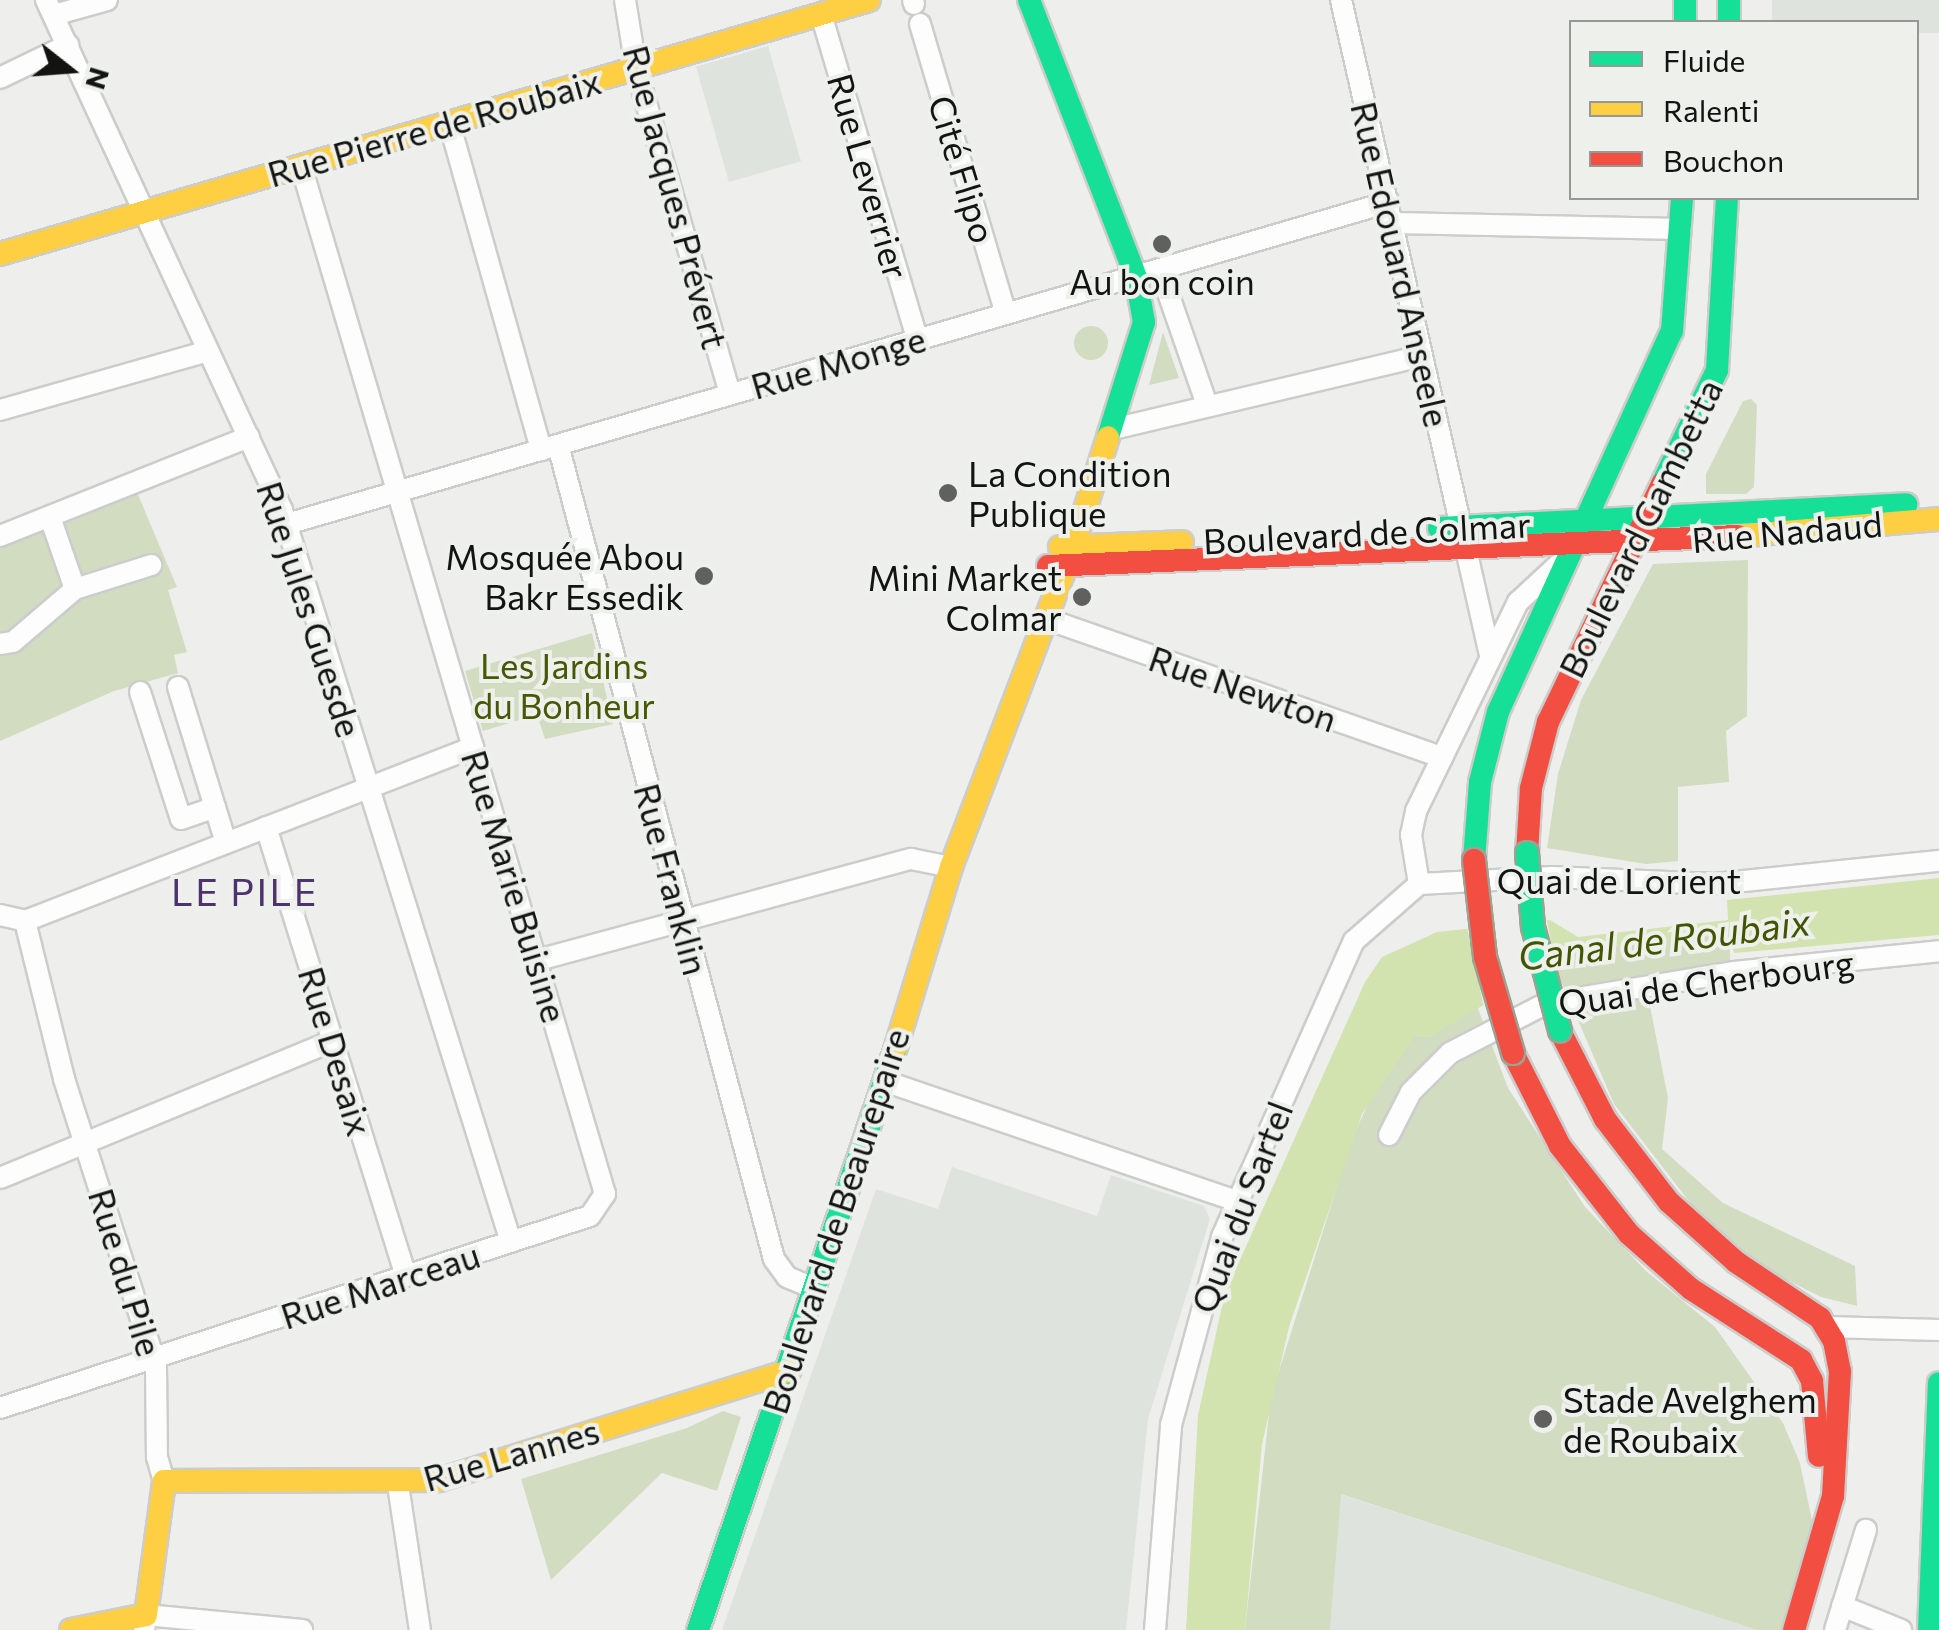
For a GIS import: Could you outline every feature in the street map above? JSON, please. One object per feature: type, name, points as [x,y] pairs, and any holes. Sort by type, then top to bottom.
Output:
[{"type":"main road","name":"Rue Pierre de Roubaix","points":[[0,254],[869,0]]},
{"type":"main road","points":[[1029,0],[1075,109]]},
{"type":"main road","points":[[1046,0],[1075,109]]},
{"type":"main road","name":"Boulevard de Beaurepaire","points":[[698,1630],[887,1082],[899,1025],[951,867],[1144,322],[1136,278],[1075,109]]},
{"type":"main road","name":"Boulevard Gambetta","points":[[1682,200],[1679,298],[1669,341],[1493,729],[1478,794],[1474,860],[1482,945],[1513,1053],[1560,1146],[1619,1223],[1691,1289],[1801,1360],[1812,1381],[1824,1506],[1818,1554]]},
{"type":"main road","name":"Boulevard Gambetta","points":[[1728,200],[1717,370],[1548,722],[1530,788],[1528,853],[1536,944],[1560,1031],[1605,1119],[1669,1202],[1736,1262],[1827,1327]]},
{"type":"main road","points":[[1636,543],[1619,533],[1620,480],[1659,394],[1669,341]]},
{"type":"main road","name":"Rue Nadaud","points":[[1618,519],[1939,502]]},
{"type":"main road","name":"Boulevard de Colmar","points":[[1060,557],[1463,536],[1618,519]]},
{"type":"main road","name":"Rue Nadaud","points":[[1606,544],[1939,519]]},
{"type":"main road","points":[[1548,722],[1560,672],[1601,586],[1606,544],[1602,530],[1587,520]]},
{"type":"main road","name":"Boulevard de Colmar","points":[[1463,536],[1571,551],[1606,544]]},
{"type":"main road","name":"Boulevard de Beaurepaire","points":[[970,812],[1044,618],[1060,557]]},
{"type":"main road","points":[[1794,1630],[1834,1496],[1839,1394],[1837,1352],[1827,1327]]},
{"type":"main road","name":"Rue Lannes","points":[[164,1481],[398,1485],[452,1476],[789,1371]]},
{"type":"main road","points":[[1930,1630],[1939,1383]]},
{"type":"main road","name":"Rue du Pile","points":[[145,1623],[164,1481]]},
{"type":"main road","points":[[71,1630],[145,1623]]},
{"type":"street","points":[[50,7],[108,0]]},
{"type":"street","name":"Rue Jacques Prévert","points":[[625,0],[636,68],[730,394]]},
{"type":"street","name":"Rue Edouard Anseele","points":[[1341,0],[1463,536]]},
{"type":"street","name":"Rue Jules Guesde","points":[[50,7],[287,524],[511,1242]]},
{"type":"street","name":"Cité Flipo","points":[[916,9],[1006,314]]},
{"type":"street","name":"Rue Leverrier","points":[[822,14],[916,339]]},
{"type":"street","points":[[0,78],[68,45]]},
{"type":"street","name":"Rue Franklin","points":[[449,122],[549,447],[684,920],[774,1260],[787,1277],[817,1290]]},
{"type":"street","name":"Rue Marie Buisine","points":[[301,166],[606,1182],[602,1204]]},
{"type":"street","name":"Rue Monge","points":[[287,524],[1160,270],[1391,213],[1682,229]]},
{"type":"street","points":[[1160,270],[1207,404]]},
{"type":"street","points":[[0,410],[208,350]]},
{"type":"street","points":[[1108,430],[1421,356]]},
{"type":"street","points":[[0,536],[249,437]]},
{"type":"street","points":[[50,517],[75,590]]},
{"type":"street","points":[[1463,536],[1489,658]]},
{"type":"street","name":"Boulevard Gambetta","points":[[1418,884],[1411,827],[1442,757],[1520,597],[1571,551]]},
{"type":"street","points":[[0,644],[13,642],[75,590],[152,565]]},
{"type":"street","name":"Rue Newton","points":[[1044,618],[1442,757]]},
{"type":"street","points":[[178,688],[226,843]]},
{"type":"street","points":[[140,692],[181,819],[215,807]]},
{"type":"street","points":[[0,915],[24,921],[473,747]]},
{"type":"street","name":"Rue Desaix","points":[[266,827],[406,1276]]},
{"type":"street","points":[[538,960],[911,859],[951,867]]},
{"type":"street","name":"Quai de Lorient","points":[[1418,884],[1552,876],[1716,884],[1939,861]]},
{"type":"street","name":"Quai du Sartel","points":[[1155,1630],[1174,1406],[1236,1201],[1354,940],[1418,884]]},
{"type":"street","name":"Rue du Pile","points":[[24,921],[84,1140],[154,1359],[157,1457],[164,1481]]},
{"type":"street","name":"Quai de Cherbourg","points":[[1389,1135],[1424,1077],[1479,1034],[1583,993],[1939,952]]},
{"type":"street","points":[[0,1178],[84,1140],[333,1041]]},
{"type":"street","points":[[887,1082],[1236,1201]]},
{"type":"street","name":"Rue Marceau","points":[[0,1408],[590,1216],[602,1204]]},
{"type":"street","points":[[1827,1327],[1939,1330]]},
{"type":"street","points":[[398,1485],[420,1630]]},
{"type":"street","points":[[1835,1630],[1866,1530]]},
{"type":"street","points":[[1842,1606],[1902,1630]]},
{"type":"street","points":[[145,1623],[302,1630]]},
{"type":"shaded area","points":[[1772,0],[1939,0],[1939,33],[1919,33],[1919,20],[1772,20]]},
{"type":"shaded area","points":[[768,46],[801,161],[729,182],[696,67]]},
{"type":"shaded area","points":[[952,1167],[1097,1216],[1111,1175],[1204,1206],[1210,1219],[1148,1419],[1126,1630],[722,1630],[876,1189],[938,1209]]},
{"type":"shaded area","points":[[1340,1494],[1757,1630],[1330,1630]]},
{"type":"green space","points":[[1091,326],[1103,331],[1108,343],[1103,355],[1091,360],[1079,355],[1074,343],[1079,331]]},
{"type":"green space","points":[[1163,332],[1179,378],[1149,385]]},
{"type":"green space","points":[[1751,399],[1757,405],[1754,487],[1746,494],[1706,494],[1706,474],[1743,401]]},
{"type":"green space","points":[[136,490],[177,587],[168,590],[187,652],[174,655],[178,673],[114,691],[0,741],[0,546]]},
{"type":"green space","points":[[1748,560],[1747,716],[1726,731],[1729,782],[1678,787],[1678,861],[1646,864],[1547,848],[1558,774],[1581,700],[1653,564]]},
{"type":"green space","name":"Les Jardins du Bonheur","points":[[592,633],[613,724],[545,739],[537,715],[483,731],[465,671]]},
{"type":"green space","points":[[1730,933],[1730,961],[1644,975],[1668,1098],[1662,1149],[1723,1203],[1855,1266],[1857,1306],[1821,1297],[1758,1265],[1708,1226],[1614,1104],[1556,969],[1578,950]]},
{"type":"green space","points":[[1477,1006],[1508,1088],[1585,1207],[1646,1271],[1715,1327],[1783,1423],[1800,1463],[1813,1525],[1781,1630],[1757,1630],[1341,1494],[1330,1630],[1245,1630],[1271,1396],[1352,1139],[1378,1082],[1415,1035],[1429,1037]]},
{"type":"green space","points":[[723,1411],[741,1417],[717,1491],[662,1473],[551,1580],[521,1479],[687,1428]]},
{"type":"water","name":"Canal de Roubaix","points":[[1939,878],[1939,935],[1734,953],[1729,933],[1578,950],[1429,1037],[1415,1035],[1362,1114],[1289,1327],[1262,1444],[1245,1630],[1186,1630],[1198,1415],[1225,1293],[1365,982],[1382,957],[1437,932],[1550,920],[1578,937],[1728,920],[1727,900]]},
{"type":"pier","points":[[1546,915],[1557,974],[1484,1008],[1466,923]]},
{"type":"traffic: fast","points":[[1029,0],[1136,278],[1144,322],[1108,437]]},
{"type":"traffic: fast","points":[[1685,0],[1685,20]]},
{"type":"traffic: fast","points":[[1729,0],[1729,20]]},
{"type":"traffic: fast","points":[[1474,860],[1480,782],[1498,712],[1672,331],[1682,200]]},
{"type":"traffic: fast","points":[[1662,484],[1717,370],[1727,200]]},
{"type":"traffic: fast","points":[[1439,528],[1906,504]]},
{"type":"traffic: fast","points":[[1527,853],[1533,927],[1560,1031]]},
{"type":"traffic: fast","points":[[698,1630],[896,1047]]},
{"type":"traffic: fast","points":[[1929,1630],[1939,1383]]},
{"type":"traffic: slow","points":[[0,254],[869,0]]},
{"type":"traffic: slow","points":[[896,1047],[951,867],[1073,547],[1108,437]]},
{"type":"traffic: slow","points":[[1737,536],[1939,519]]},
{"type":"traffic: slow","points":[[1060,547],[1182,542]]},
{"type":"traffic: slow","points":[[71,1630],[146,1615],[164,1481],[439,1480],[789,1371]]},
{"type":"traffic: jam","points":[[1527,853],[1531,788],[1548,722],[1662,484]]},
{"type":"traffic: jam","points":[[1048,566],[1737,536]]},
{"type":"traffic: jam","points":[[1474,860],[1485,957],[1513,1053]]},
{"type":"traffic: jam","points":[[1560,1031],[1605,1119],[1669,1202],[1736,1262],[1820,1318],[1834,1341],[1840,1371],[1833,1496],[1794,1630]]},
{"type":"traffic: jam","points":[[1513,1053],[1560,1146],[1629,1234],[1691,1289],[1801,1360],[1812,1381],[1819,1456]]},
{"type":"place","name":"Au bon coin","points":[[1162,244]]},
{"type":"place","name":"La Condition Publique","points":[[948,493]]},
{"type":"place","name":"Mosquée Abou Bakr Essedik","points":[[704,576]]},
{"type":"place","name":"Mini Market Colmar","points":[[1082,597]]},
{"type":"place","name":"Stade Avelghem de Roubaix","points":[[1543,1419]]},
{"type":"district","name":"LE PILE","points":[[245,891]]}]
